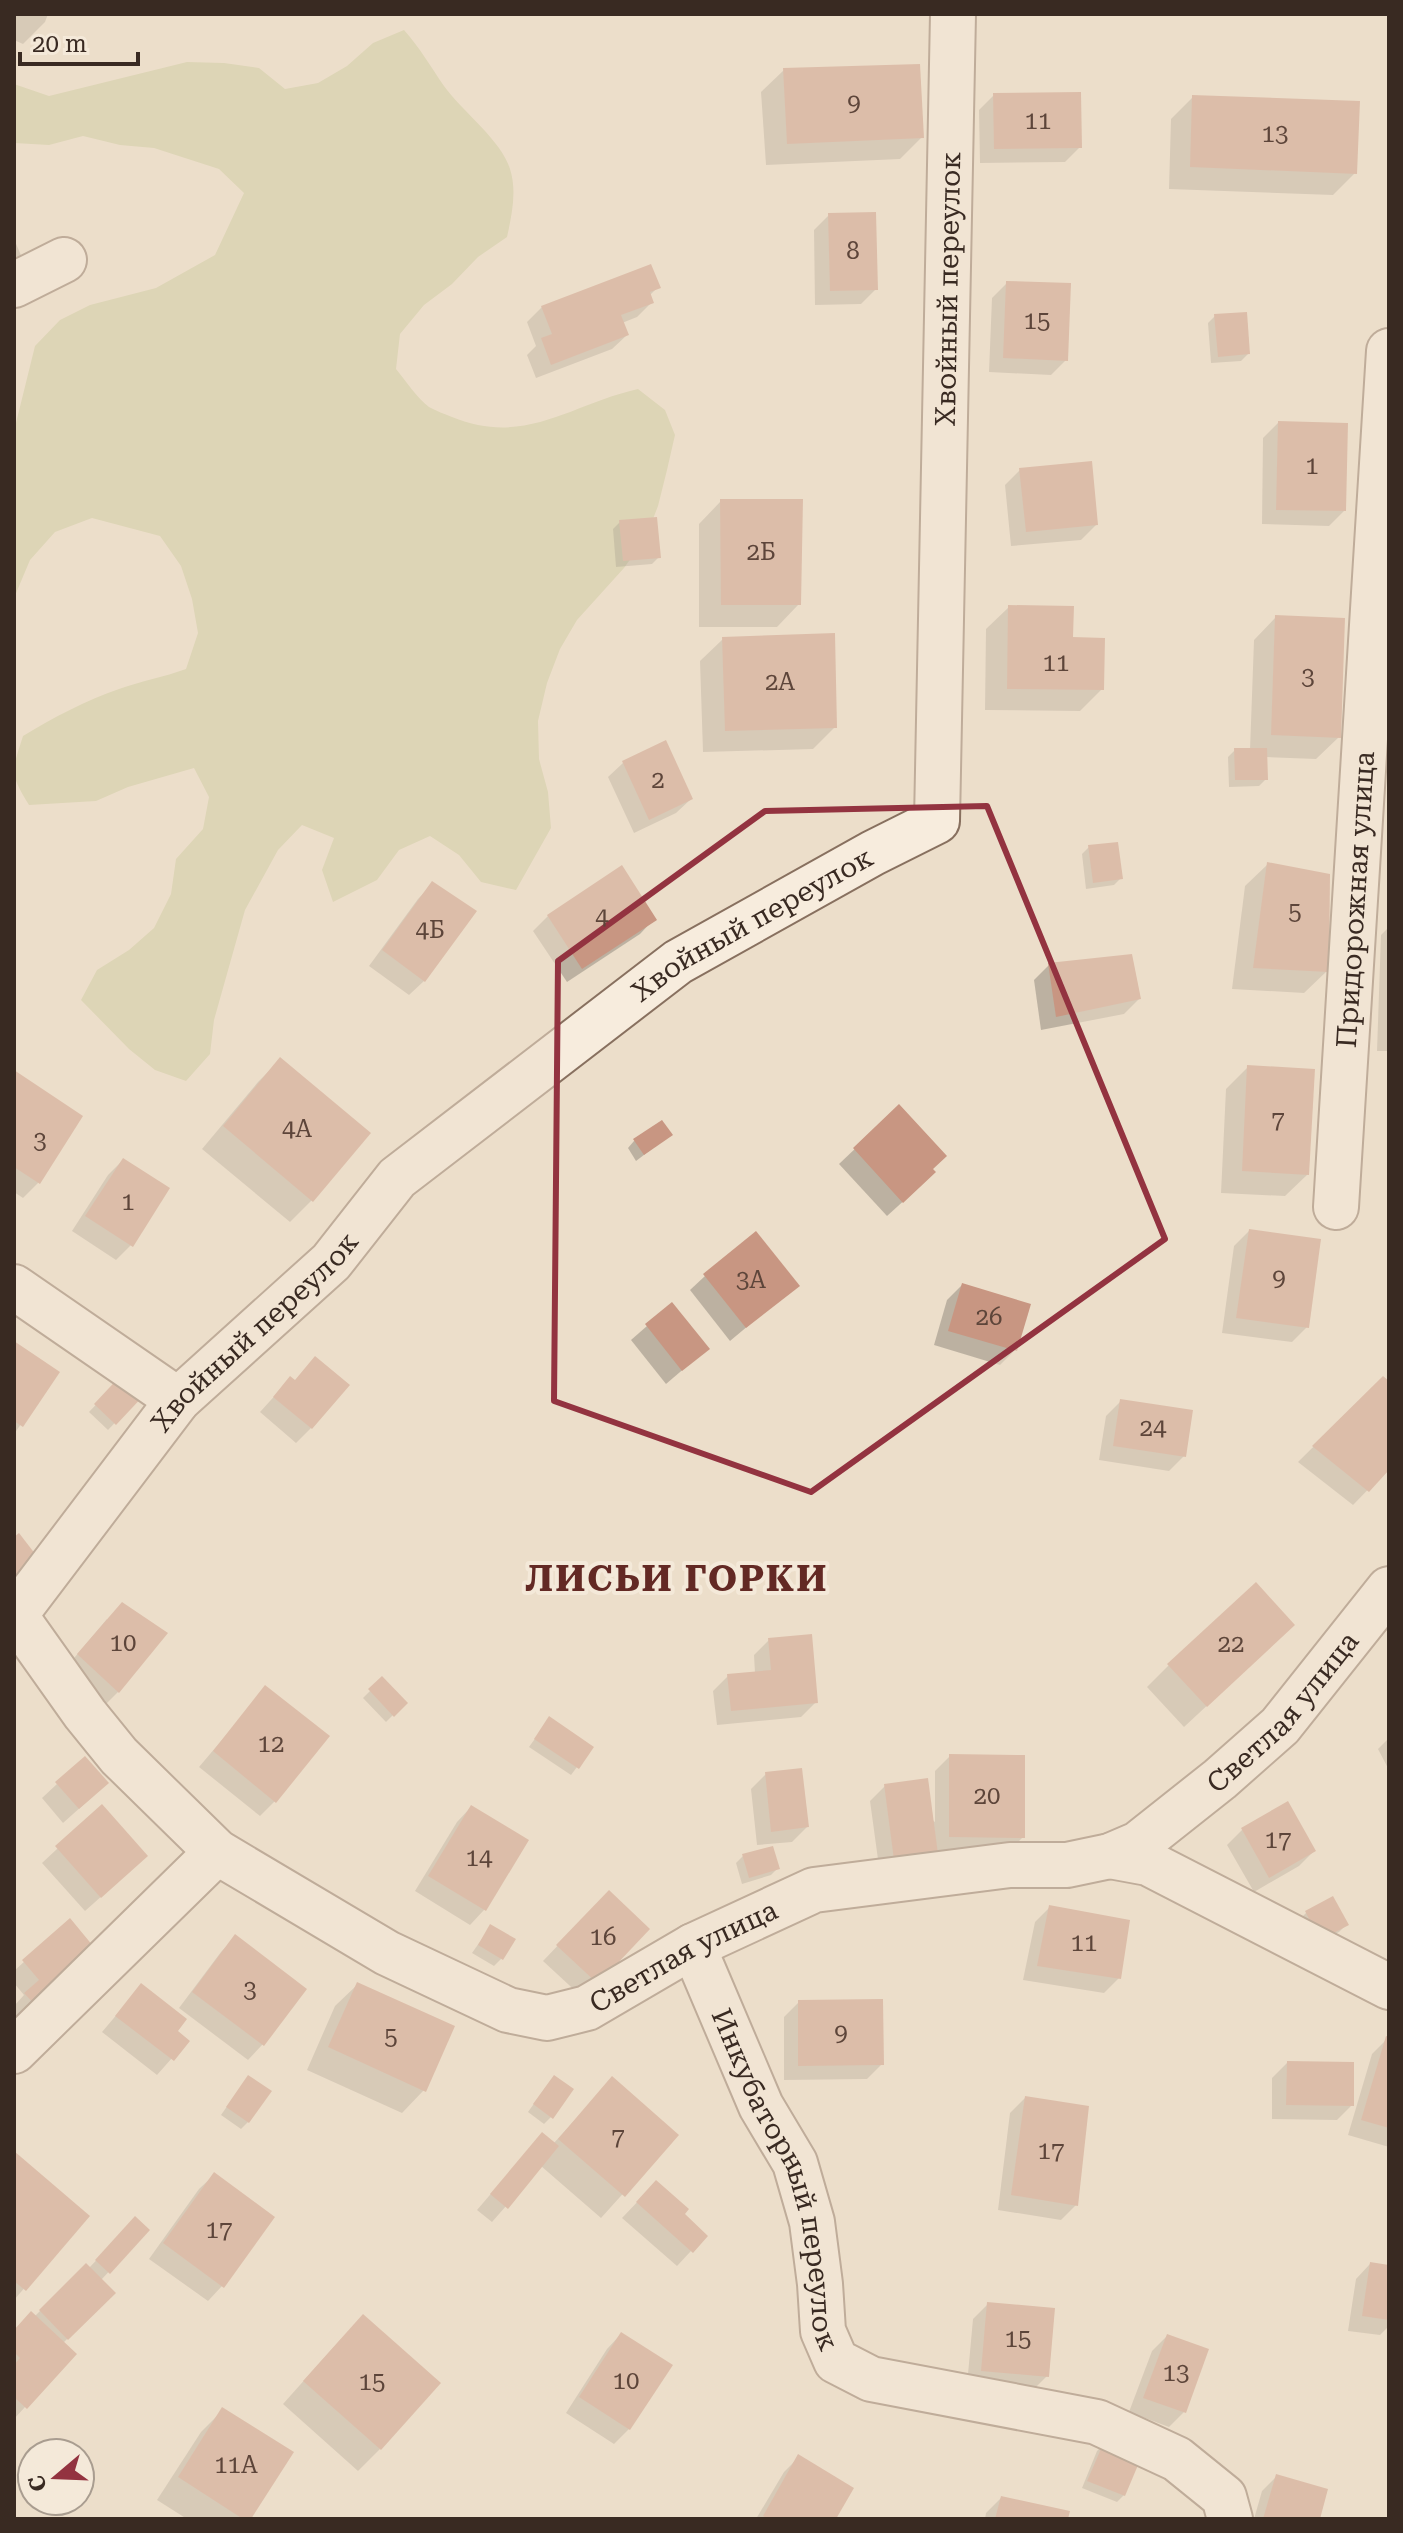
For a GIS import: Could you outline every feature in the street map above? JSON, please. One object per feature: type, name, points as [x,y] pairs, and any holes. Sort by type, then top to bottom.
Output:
[{"type":"street","name":"Хвойный переулок","points":[[15,1614],[178,1400],[331,1262],[397,1178],[678,962],[937,821],[953,14]]},
{"type":"street","points":[[14,285],[64,260]]},
{"type":"street","name":"Придорожная улица","points":[[1336,1207],[1389,351]]},
{"type":"street","points":[[14,1287],[178,1400]]},
{"type":"street","name":"Светлая улица","points":[[15,1614],[85,1714],[119,1756],[217,1852],[387,1953],[508,2010],[547,2018],[587,2008],[693,1946],[814,1890],[1010,1865],[1067,1865],[1110,1856],[1138,1844],[1280,1726],[1389,1589]]},
{"type":"street","points":[[14,2051],[217,1852]]},
{"type":"street","points":[[1110,1856],[1148,1863],[1389,1987]]},
{"type":"street","name":"Инкубаторный переулок","points":[[693,1946],[761,2106],[795,2163],[812,2222],[823,2331],[836,2361],[871,2379],[1097,2422],[1177,2459],[1224,2497],[1230,2519]]},
{"type":"highlighted area","points":[[987,806],[1165,1239],[811,1492],[554,1401],[558,961],[765,811]]},
{"type":"green space","points":[[404,30],[451,95],[506,158],[513,194],[507,237],[478,257],[452,284],[424,305],[400,334],[396,369],[429,407],[478,425],[502,427],[547,420],[638,389],[665,410],[675,435],[658,506],[646,537],[624,568],[577,620],[560,649],[547,683],[538,721],[539,759],[548,792],[551,828],[516,890],[481,882],[459,855],[430,836],[399,850],[377,880],[333,902],[322,870],[334,838],[302,825],[278,850],[245,910],[214,1020],[210,1054],[186,1081],[155,1070],[129,1049],[81,1000],[97,970],[129,950],[154,928],[171,894],[176,859],[203,829],[209,797],[194,768],[128,787],[96,801],[29,805],[14,772],[23,736],[94,698],[186,669],[198,633],[192,599],[181,566],[160,536],[92,518],[55,532],[30,560],[14,598],[14,431],[35,346],[60,320],[90,305],[156,288],[215,255],[244,193],[219,169],[154,148],[120,145],[83,136],[49,145],[14,143],[14,84],[49,96],[187,62],[259,68],[285,89],[318,83],[347,66],[373,43]]},
{"type":"building","points":[[920,64],[924,138],[787,144],[783,68]]},
{"type":"building","points":[[1081,92],[1082,148],[994,149],[993,93]]},
{"type":"building","points":[[1192,95],[1360,101],[1357,174],[1190,167]]},
{"type":"building","points":[[876,212],[878,290],[830,291],[828,213]]},
{"type":"building","points":[[651,264],[661,288],[650,292],[654,303],[621,315],[629,335],[551,365],[541,338],[552,334],[541,306]]},
{"type":"building","points":[[1006,281],[1071,283],[1068,361],[1003,358]]},
{"type":"building","points":[[1247,312],[1250,354],[1218,357],[1214,314]]},
{"type":"building","points":[[1278,421],[1348,423],[1346,511],[1276,510]]},
{"type":"building","points":[[1092,461],[1098,525],[1026,532],[1019,468]]},
{"type":"building","points":[[720,499],[803,499],[801,605],[721,605]]},
{"type":"building","points":[[657,517],[661,558],[623,561],[619,520]]},
{"type":"building","points":[[1008,605],[1074,606],[1073,637],[1105,638],[1104,690],[1007,689]]},
{"type":"building","points":[[1275,615],[1345,618],[1341,738],[1271,735]]},
{"type":"building","points":[[835,633],[837,728],[725,731],[722,637]]},
{"type":"building","points":[[666,740],[693,799],[649,820],[622,761]]},
{"type":"building","points":[[1234,748],[1267,748],[1268,780],[1235,780]]},
{"type":"building","points":[[1118,842],[1123,879],[1093,883],[1088,845]]},
{"type":"building","points":[[1267,862],[1330,874],[1329,972],[1253,968]]},
{"type":"building","points":[[622,865],[657,920],[582,969],[547,915]]},
{"type":"building","points":[[432,881],[477,911],[425,982],[382,950]]},
{"type":"building","points":[[1132,954],[1141,999],[1056,1017],[1048,963]]},
{"type":"building","points":[[280,1057],[371,1133],[313,1202],[223,1126]]},
{"type":"building","points":[[1247,1065],[1315,1069],[1309,1175],[1242,1171]]},
{"type":"building","points":[[14,1070],[83,1116],[40,1184],[14,1167]]},
{"type":"building","points":[[899,1104],[947,1156],[933,1169],[936,1172],[903,1203],[853,1148]]},
{"type":"building","points":[[662,1120],[673,1135],[644,1155],[633,1139]]},
{"type":"building","points":[[123,1158],[170,1188],[133,1247],[85,1216]]},
{"type":"building","points":[[1249,1229],[1321,1239],[1309,1328],[1236,1318]]},
{"type":"building","points":[[756,1231],[800,1286],[746,1328],[703,1274]]},
{"type":"building","points":[[962,1283],[1031,1304],[1017,1351],[948,1331]]},
{"type":"building","points":[[672,1302],[710,1349],[682,1371],[645,1324]]},
{"type":"building","points":[[14,1341],[60,1372],[23,1427],[14,1421]]},
{"type":"building","points":[[315,1356],[350,1385],[312,1429],[273,1397],[290,1376],[295,1380]]},
{"type":"building","points":[[124,1372],[146,1393],[116,1425],[94,1404]]},
{"type":"building","points":[[1383,1376],[1389,1381],[1389,1470],[1369,1492],[1312,1446]]},
{"type":"building","points":[[1120,1399],[1193,1410],[1186,1457],[1113,1446]]},
{"type":"building","points":[[19,1533],[46,1568],[14,1591],[14,1537]]},
{"type":"building","points":[[1256,1582],[1295,1625],[1207,1707],[1167,1664]]},
{"type":"building","points":[[122,1602],[168,1633],[119,1693],[77,1654]]},
{"type":"building","points":[[812,1634],[818,1703],[731,1711],[727,1674],[771,1670],[768,1638]]},
{"type":"building","points":[[382,1676],[408,1703],[394,1717],[368,1689]]},
{"type":"building","points":[[265,1685],[330,1736],[276,1803],[213,1751]]},
{"type":"building","points":[[549,1716],[594,1747],[579,1769],[534,1739]]},
{"type":"building","points":[[949,1754],[1025,1755],[1025,1838],[949,1837]]},
{"type":"building","points":[[85,1756],[109,1783],[79,1809],[55,1782]]},
{"type":"building","points":[[802,1768],[809,1827],[771,1832],[765,1772]]},
{"type":"building","points":[[928,1778],[938,1854],[894,1860],[884,1784]]},
{"type":"building","points":[[1288,1801],[1316,1851],[1269,1878],[1241,1828]]},
{"type":"building","points":[[102,1804],[148,1856],[101,1898],[55,1846]]},
{"type":"building","points":[[471,1805],[529,1840],[486,1911],[428,1876]]},
{"type":"building","points":[[773,1846],[780,1869],[749,1878],[742,1854]]},
{"type":"building","points":[[609,1890],[650,1929],[598,1984],[556,1945]]},
{"type":"building","points":[[1333,1896],[1349,1925],[1320,1940],[1305,1911]]},
{"type":"building","points":[[1049,1905],[1130,1920],[1121,1979],[1037,1966]]},
{"type":"building","points":[[70,1918],[98,1952],[36,2006],[24,1993],[39,1980],[22,1960]]},
{"type":"building","points":[[490,1924],[516,1939],[503,1960],[478,1945]]},
{"type":"building","points":[[235,1934],[307,1989],[264,2046],[192,1992]]},
{"type":"building","points":[[357,1982],[455,2026],[426,2092],[328,2047]]},
{"type":"building","points":[[141,1983],[187,2019],[178,2031],[190,2041],[174,2061],[115,2016]]},
{"type":"building","points":[[883,1999],[884,2065],[798,2066],[798,2000]]},
{"type":"building","points":[[1386,2036],[1389,2037],[1389,2128],[1361,2120]]},
{"type":"building","points":[[1287,2061],[1354,2062],[1354,2106],[1286,2105]]},
{"type":"building","points":[[248,2075],[272,2091],[249,2123],[226,2107]]},
{"type":"building","points":[[554,2075],[574,2089],[553,2119],[533,2104]]},
{"type":"building","points":[[612,2076],[679,2135],[625,2197],[558,2139]]},
{"type":"building","points":[[1025,2096],[1089,2106],[1078,2206],[1011,2195]]},
{"type":"building","points":[[542,2132],[559,2146],[508,2209],[490,2194]]},
{"type":"building","points":[[14,2151],[90,2216],[26,2291],[14,2281]]},
{"type":"building","points":[[214,2172],[275,2217],[224,2288],[163,2243]]},
{"type":"building","points":[[656,2180],[689,2209],[685,2214],[708,2236],[693,2253],[636,2202]]},
{"type":"building","points":[[135,2216],[150,2230],[110,2274],[95,2260]]},
{"type":"building","points":[[1370,2262],[1389,2265],[1389,2320],[1362,2316]]},
{"type":"building","points":[[86,2263],[116,2293],[68,2340],[39,2310]]},
{"type":"building","points":[[987,2302],[1055,2308],[1049,2377],[981,2371]]},
{"type":"building","points":[[31,2311],[77,2354],[27,2409],[14,2397],[14,2365],[20,2358],[14,2352],[14,2330]]},
{"type":"building","points":[[363,2314],[441,2383],[381,2450],[303,2381]]},
{"type":"building","points":[[621,2332],[673,2365],[630,2430],[579,2397]]},
{"type":"building","points":[[1167,2334],[1209,2349],[1186,2413],[1143,2398]]},
{"type":"building","points":[[222,2407],[294,2452],[251,2519],[243,2519],[178,2477]]},
{"type":"building","points":[[1104,2442],[1141,2458],[1125,2496],[1087,2481]]},
{"type":"building","points":[[798,2454],[854,2488],[836,2519],[768,2519],[763,2516]]},
{"type":"building","points":[[1276,2474],[1328,2489],[1320,2519],[1263,2519]]},
{"type":"building","points":[[1001,2496],[1070,2511],[1068,2519],[995,2519]]},
{"type":"district","name":"ЛИСЬИ ГОРКИ","points":[[677,1578]]}]
